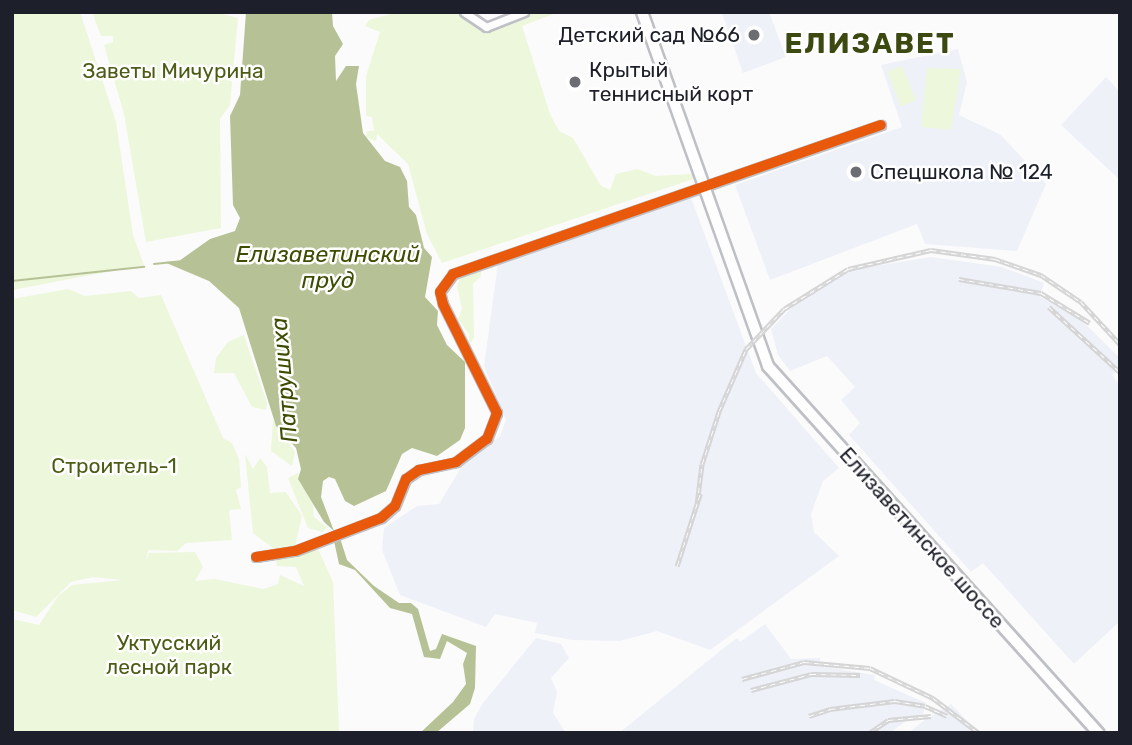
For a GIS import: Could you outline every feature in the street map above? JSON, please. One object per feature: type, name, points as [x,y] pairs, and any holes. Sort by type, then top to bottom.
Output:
[{"type":"main road","name":"Елизаветинское шоссе","points":[[642,12],[755,336],[768,366],[1098,733]]},
{"type":"street","points":[[464,12],[486,27],[524,12]]},
{"type":"street","points":[[256,557],[295,551],[381,518],[395,506],[412,475],[456,462],[486,439],[497,413],[443,304],[440,292],[453,274],[881,125]]},
{"type":"shaded area","name":"Детский сад №66","points":[[769,12],[786,57],[743,73],[722,13]]},
{"type":"shaded area","name":"Спецшкола № 124","points":[[958,49],[967,82],[959,115],[1001,135],[1046,184],[1017,251],[925,244],[917,224],[770,280],[735,185],[902,127],[881,65]]},
{"type":"shaded area","points":[[1106,77],[1120,92],[1120,180],[1061,125]]},
{"type":"shaded area","points":[[690,195],[756,373],[839,468],[823,481],[811,514],[814,532],[839,556],[710,650],[657,631],[620,641],[572,640],[535,633],[537,623],[495,614],[486,627],[400,595],[382,550],[384,528],[417,506],[439,504],[464,463],[500,436],[506,420],[484,366],[498,263]]},
{"type":"shaded area","points":[[931,257],[1002,267],[1044,283],[1040,297],[1078,317],[1120,358],[1120,368],[1112,375],[1120,385],[1120,621],[1074,664],[983,563],[971,572],[849,435],[860,423],[841,400],[855,387],[827,356],[790,371],[778,355],[771,329],[795,304],[850,270]]},
{"type":"shaded area","points":[[765,624],[791,659],[820,658],[820,666],[875,675],[874,680],[926,703],[922,717],[910,718],[890,733],[619,733],[737,638],[740,642]]},
{"type":"shaded area","points":[[536,638],[561,644],[569,658],[551,678],[557,692],[553,713],[566,733],[473,733],[474,719],[483,703]]},
{"type":"shaded area","points":[[951,704],[979,733],[908,733],[926,719]]},
{"type":"green space","points":[[12,12],[80,12],[116,122],[133,235],[144,265],[12,290]]},
{"type":"green space","name":"Заветы Мичурина","points":[[92,12],[215,12],[238,18],[230,105],[220,119],[221,228],[146,242],[124,114],[104,45],[113,42],[113,36],[101,36]]},
{"type":"green space","points":[[398,12],[474,12],[484,20],[480,22],[484,29],[506,25],[531,13],[559,12],[522,26],[550,114],[559,131],[573,138],[601,186],[610,190],[616,174],[637,169],[656,176],[693,174],[693,179],[442,263],[427,234],[408,164],[377,134],[376,141],[366,137],[367,131],[374,131],[372,117],[366,116],[366,76],[380,32],[365,26],[369,20]]},
{"type":"green space","points":[[902,66],[916,100],[901,106],[887,72]]},
{"type":"green space","points":[[927,68],[961,69],[951,130],[921,127]]},
{"type":"green space","points":[[481,268],[481,276],[473,284],[474,338],[469,344],[469,334],[458,319],[462,309],[457,286],[461,276]]},
{"type":"green space","points":[[68,289],[85,296],[131,291],[139,298],[161,295],[223,438],[232,443],[239,459],[241,487],[236,490],[241,509],[229,510],[232,540],[186,543],[177,551],[148,550],[146,562],[149,553],[195,552],[203,567],[195,581],[215,579],[263,589],[278,584],[280,575],[304,586],[296,567],[277,566],[276,560],[318,549],[333,582],[339,733],[12,733],[12,619],[39,625],[58,596],[72,585],[122,580],[93,577],[71,582],[36,617],[12,610],[12,299]]},
{"type":"green space","points":[[244,335],[267,403],[266,410],[252,407],[234,373],[214,373],[216,358],[228,342]]},
{"type":"green space","points":[[273,420],[295,452],[292,466],[271,451]]},
{"type":"green space","points":[[245,454],[253,469],[260,458],[267,467],[270,493],[286,492],[302,516],[295,546],[275,550],[253,533]]},
{"type":"green space","points":[[298,473],[301,485],[312,496],[314,517],[327,527],[323,532],[308,528],[288,478]]},
{"type":"water","name":"Елизаветинский пруд","points":[[246,12],[332,12],[333,26],[343,44],[335,56],[336,81],[346,66],[359,66],[356,84],[363,133],[385,161],[400,167],[407,181],[409,207],[416,215],[424,248],[432,257],[425,297],[438,311],[437,325],[447,345],[465,362],[465,428],[460,440],[437,456],[412,448],[402,454],[386,491],[354,506],[345,501],[335,479],[329,477],[323,481],[321,497],[334,531],[324,522],[298,479],[301,469],[296,448],[276,426],[239,308],[209,281],[164,262],[179,261],[210,239],[235,231],[240,218],[233,205],[230,116],[240,95]]},
{"type":"water","points":[[340,538],[347,560],[374,586],[399,603],[411,603],[418,609],[430,651],[436,649],[442,634],[476,646],[475,688],[470,704],[436,733],[420,733],[453,702],[466,684],[463,664],[467,653],[447,641],[440,659],[424,657],[412,614],[390,608],[355,570],[339,564],[334,541]]},
{"type":"waterway","points":[[154,264],[181,261]]},
{"type":"waterway","points":[[12,281],[144,267]]},
{"type":"railway","points":[[697,503],[702,464],[719,411],[746,349],[784,309],[848,269],[931,250],[995,259],[1041,275],[1081,302],[1120,344]]},
{"type":"railway","points":[[959,279],[1041,293],[1090,323]]},
{"type":"railway","points":[[1049,307],[1120,372]]},
{"type":"railway","points":[[677,566],[700,494]]},
{"type":"railway","points":[[742,679],[804,662],[870,668],[933,698],[979,733]]},
{"type":"railway","points":[[751,690],[811,674],[860,675]]},
{"type":"railway","points":[[809,716],[830,709],[895,701],[925,706],[947,716]]},
{"type":"railway","points":[[869,733],[888,720],[931,716]]},
{"type":"cycle path","points":[[256,557],[295,551],[381,518],[395,506],[406,479],[419,470],[456,462],[487,439],[497,413],[443,304],[440,292],[453,274],[881,125]]},
{"type":"place","name":"Детский сад №66","points":[[754,35]]},
{"type":"place","name":"Крытый теннисный корт","points":[[575,82]]},
{"type":"place","name":"Спецшкола № 124","points":[[856,172]]},
{"type":"district","name":"ЕЛИЗАВЕТ","points":[[870,44]]},
{"type":"water label","name":"Патрушиха","points":[[284,380]]},
{"type":"park label","name":"Строитель-1","points":[[114,466]]},
{"type":"park label","name":"Уктусский лесной парк","points":[[169,655]]}]
